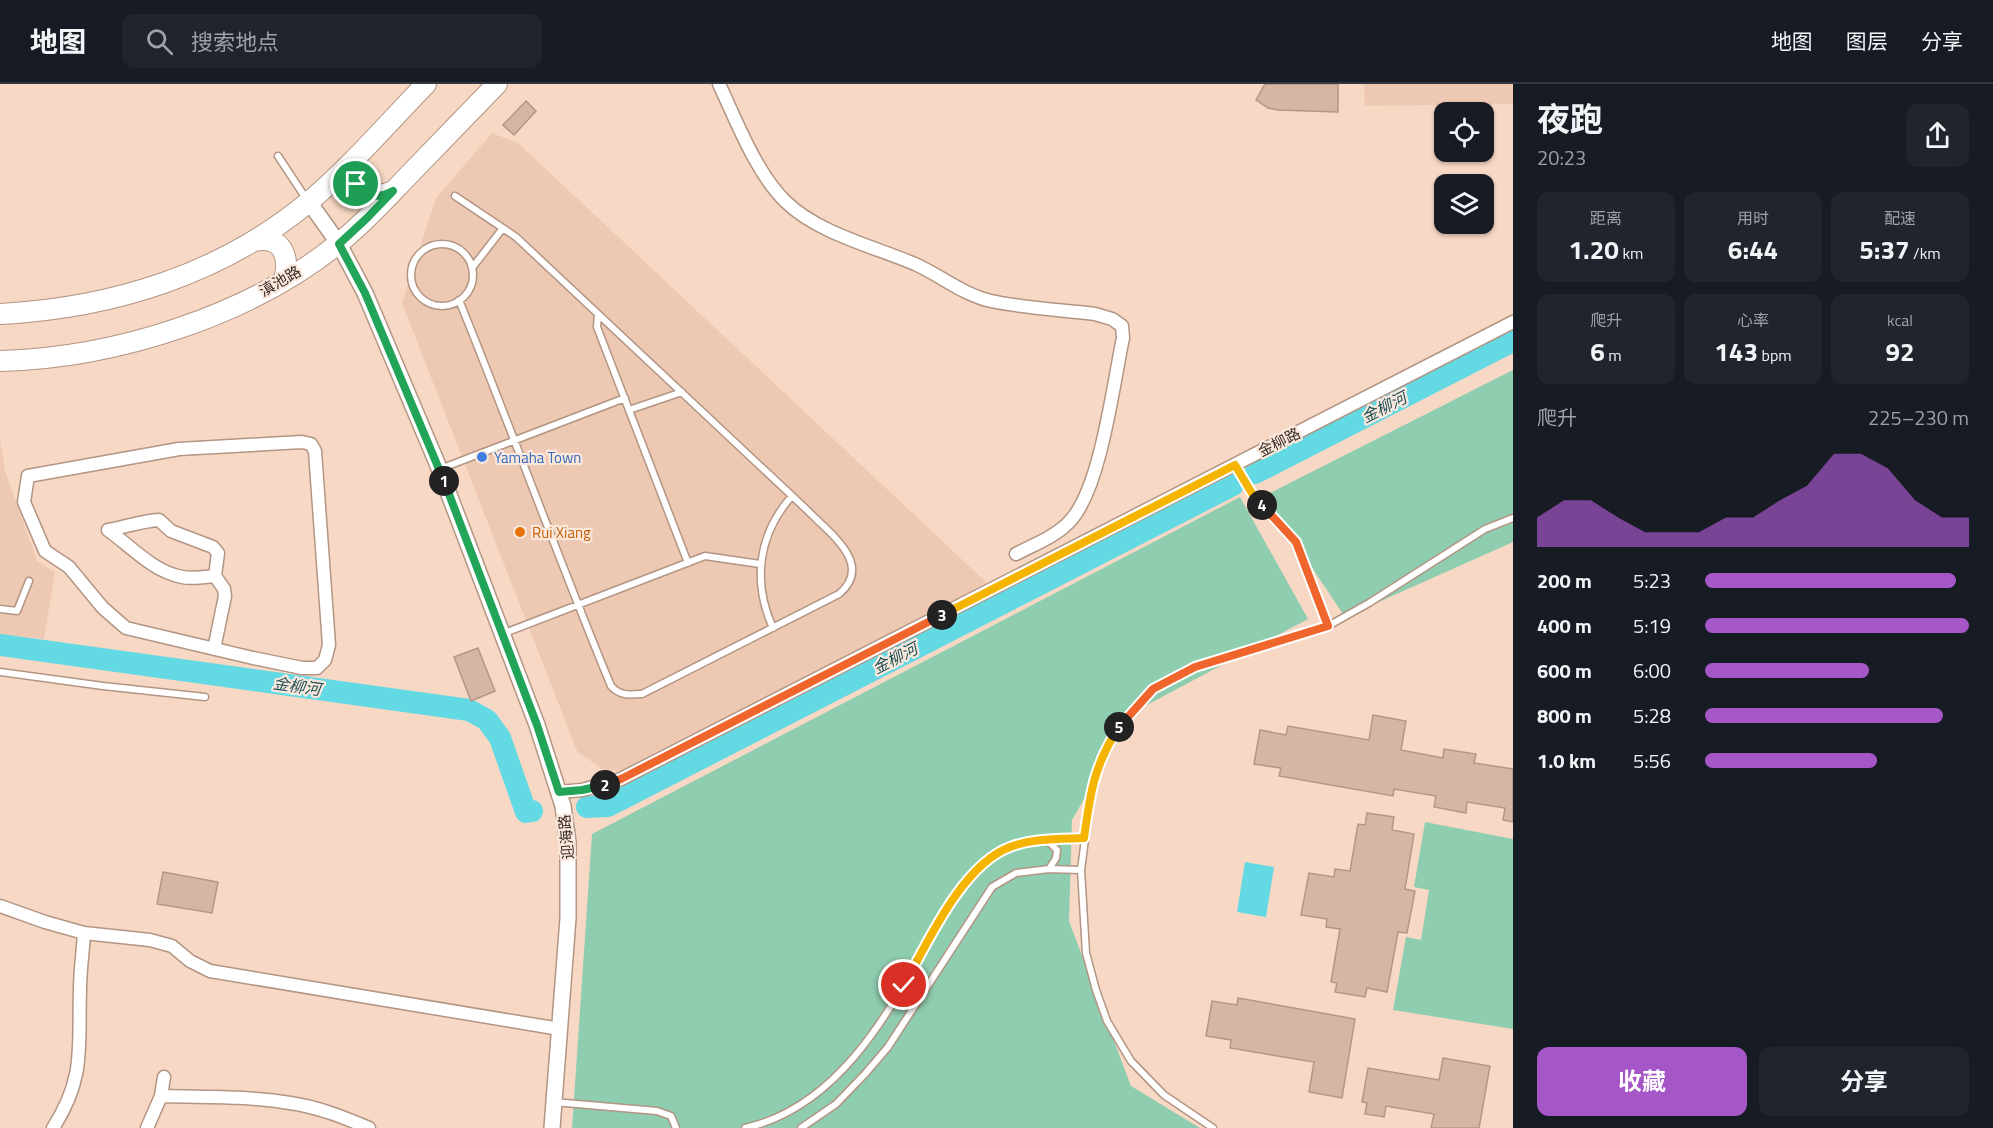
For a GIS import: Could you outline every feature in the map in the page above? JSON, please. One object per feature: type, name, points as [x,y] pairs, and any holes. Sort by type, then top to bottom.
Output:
[{"type":"main road","points":[[0,314],[45,311],[120,296],[170,282],[246,247],[309,202],[357,157],[426,84]]},
{"type":"main road","name":"滇池路","points":[[0,361],[48,358],[114,346],[178,329],[274,287],[339,244],[497,84]]},
{"type":"main road","points":[[357,157],[353,178],[361,190],[373,196],[393,191]]},
{"type":"main road","points":[[254,241],[268,240],[280,246],[288,266],[284,280]]},
{"type":"street","points":[[718,84],[772,186],[786,202],[804,216],[990,300],[1095,314],[1112,319],[1122,326],[1123,338],[1099,456],[1082,504],[1072,519],[1059,531],[1016,554]]},
{"type":"street","name":"迎海路","points":[[309,202],[339,244],[365,293],[439,469],[537,725],[563,806],[568,842],[568,918],[552,1128]]},
{"type":"street","name":"金柳路","points":[[559,792],[582,790],[621,779],[1513,322]]},
{"type":"street","points":[[303,442],[311,444],[315,451],[329,645],[325,660],[317,668],[302,668],[214,649],[126,628],[103,608],[69,567],[45,551],[24,502],[28,476],[179,449],[303,442]]},
{"type":"street","points":[[214,649],[225,596],[224,589],[215,576],[218,553],[213,547],[171,531],[159,520],[144,521],[108,530],[148,563],[162,571],[184,578],[215,576]]},
{"type":"street","points":[[0,906],[84,933],[150,940],[172,946],[190,961],[210,971],[560,1029]]},
{"type":"street","points":[[53,1128],[62,1114],[77,1078],[81,1049],[80,988],[84,933]]},
{"type":"street","points":[[147,1128],[161,1096],[164,1077]]},
{"type":"street","points":[[161,1096],[240,1097],[291,1103],[333,1113],[369,1128]]},
{"type":"lane","points":[[278,156],[309,202]]},
{"type":"lane","points":[[455,196],[516,237],[792,496],[847,553],[852,564],[853,576],[847,588],[642,694],[631,695],[619,692],[611,686],[577,605],[516,440],[459,300]]},
{"type":"lane","points":[[472,268],[503,228]]},
{"type":"lane","points":[[446,243],[460,249],[469,260],[473,275],[469,290],[459,300],[445,306],[437,306],[423,300],[414,289],[411,282],[411,266],[419,253],[431,245],[446,243]]},
{"type":"lane","points":[[598,314],[597,327],[688,562]]},
{"type":"lane","points":[[629,410],[682,392]]},
{"type":"lane","points":[[439,469],[625,398]]},
{"type":"lane","points":[[1235,465],[1253,495],[1296,542],[1328,626]]},
{"type":"lane","points":[[773,628],[761,591],[760,564],[770,527],[792,496]]},
{"type":"lane","points":[[1213,1128],[1164,1095],[1131,1061],[1107,1021],[1086,953],[1081,870],[1084,838],[1092,784],[1108,745],[1125,719],[1153,689],[1195,667],[1328,626],[1369,603],[1485,529],[1513,518]]},
{"type":"lane","points":[[502,634],[705,556],[760,564]]},
{"type":"lane","points":[[0,609],[17,611],[29,581]]},
{"type":"lane","points":[[0,672],[205,697]]},
{"type":"lane","points":[[746,1128],[759,1125],[790,1111],[822,1089],[850,1062],[872,1035],[904,985],[946,907],[986,860],[1010,847],[1046,839],[1084,838]]},
{"type":"lane","points":[[1046,839],[1056,850],[1056,858],[1048,869]]},
{"type":"lane","points":[[801,1128],[836,1104],[888,1047],[992,887],[1016,873],[1048,869],[1081,870]]},
{"type":"lane","points":[[554,1102],[657,1111],[670,1116],[676,1128]]},
{"type":"path","points":[[344,197],[349,202]]},
{"type":"shaded area","points":[[1364,84],[1513,84],[1513,104],[1434,102],[1434,105],[1365,106]]},
{"type":"shaded area","points":[[492,133],[518,143],[987,583],[624,772],[602,769],[577,751],[402,303],[436,198]]},
{"type":"shaded area","points":[[0,438],[5,471],[37,561],[55,572],[44,639],[0,634]]},
{"type":"green space","points":[[1513,370],[1513,542],[1345,617],[1264,496]]},
{"type":"green space","points":[[1240,497],[1308,619],[1134,712],[1072,820],[1069,921],[1131,1086],[1200,1128],[572,1128],[592,834]]},
{"type":"green space","points":[[1425,822],[1513,839],[1513,1029],[1393,1010],[1406,937],[1421,940],[1429,890],[1414,887]]},
{"type":"water","points":[[1245,862],[1274,867],[1266,917],[1237,912]]},
{"type":"building","points":[[1265,84],[1338,84],[1338,112],[1268,108],[1256,100]]},
{"type":"building","points":[[526,101],[536,111],[514,135],[503,125]]},
{"type":"building","points":[[478,648],[495,691],[471,701],[454,657]]},
{"type":"building","points":[[1373,715],[1406,721],[1401,750],[1443,758],[1444,749],[1476,754],[1474,763],[1513,769],[1513,822],[1503,820],[1505,808],[1467,802],[1466,813],[1434,807],[1436,796],[1394,789],[1393,796],[1279,776],[1281,768],[1254,764],[1260,730],[1286,735],[1288,726],[1369,740]]},
{"type":"building","points":[[1367,813],[1394,817],[1392,830],[1414,834],[1405,889],[1415,891],[1407,933],[1398,932],[1387,992],[1367,988],[1365,997],[1335,992],[1337,983],[1331,982],[1340,929],[1326,927],[1327,919],[1301,915],[1309,873],[1334,877],[1335,869],[1350,871],[1358,824],[1365,825]]},
{"type":"building","points":[[163,872],[218,882],[212,913],[157,904]]},
{"type":"building","points":[[1238,998],[1355,1019],[1342,1098],[1309,1092],[1314,1062],[1230,1048],[1231,1040],[1206,1036],[1212,1001],[1237,1005]]},
{"type":"building","points":[[1443,1058],[1490,1066],[1479,1128],[1431,1128],[1434,1114],[1386,1106],[1384,1117],[1365,1114],[1367,1103],[1362,1102],[1368,1068],[1439,1080]]},
{"type":"waterway","name":"金柳河","points":[[1255,473],[1513,341]]},
{"type":"waterway","name":"金柳河","points":[[587,807],[608,806],[1233,485]]},
{"type":"waterway","name":"金柳河","points":[[0,645],[469,710],[487,720],[500,738],[526,812],[532,811]]},
{"type":"place","name":"Yamaha Town","points":[[482,457]]},
{"type":"place","name":"Rui Xiang","points":[[520,532]]},
{"type":"route","points":[[356,184],[366,194],[373,196],[387,195],[393,191],[339,244],[365,293],[437,463],[537,725],[559,792],[582,790],[621,779],[1235,465],[1253,495],[1296,542],[1328,626],[1195,667],[1153,689],[1125,719],[1108,745],[1092,784],[1084,838],[1046,839],[1010,847],[986,860],[946,907],[904,985]]}]
